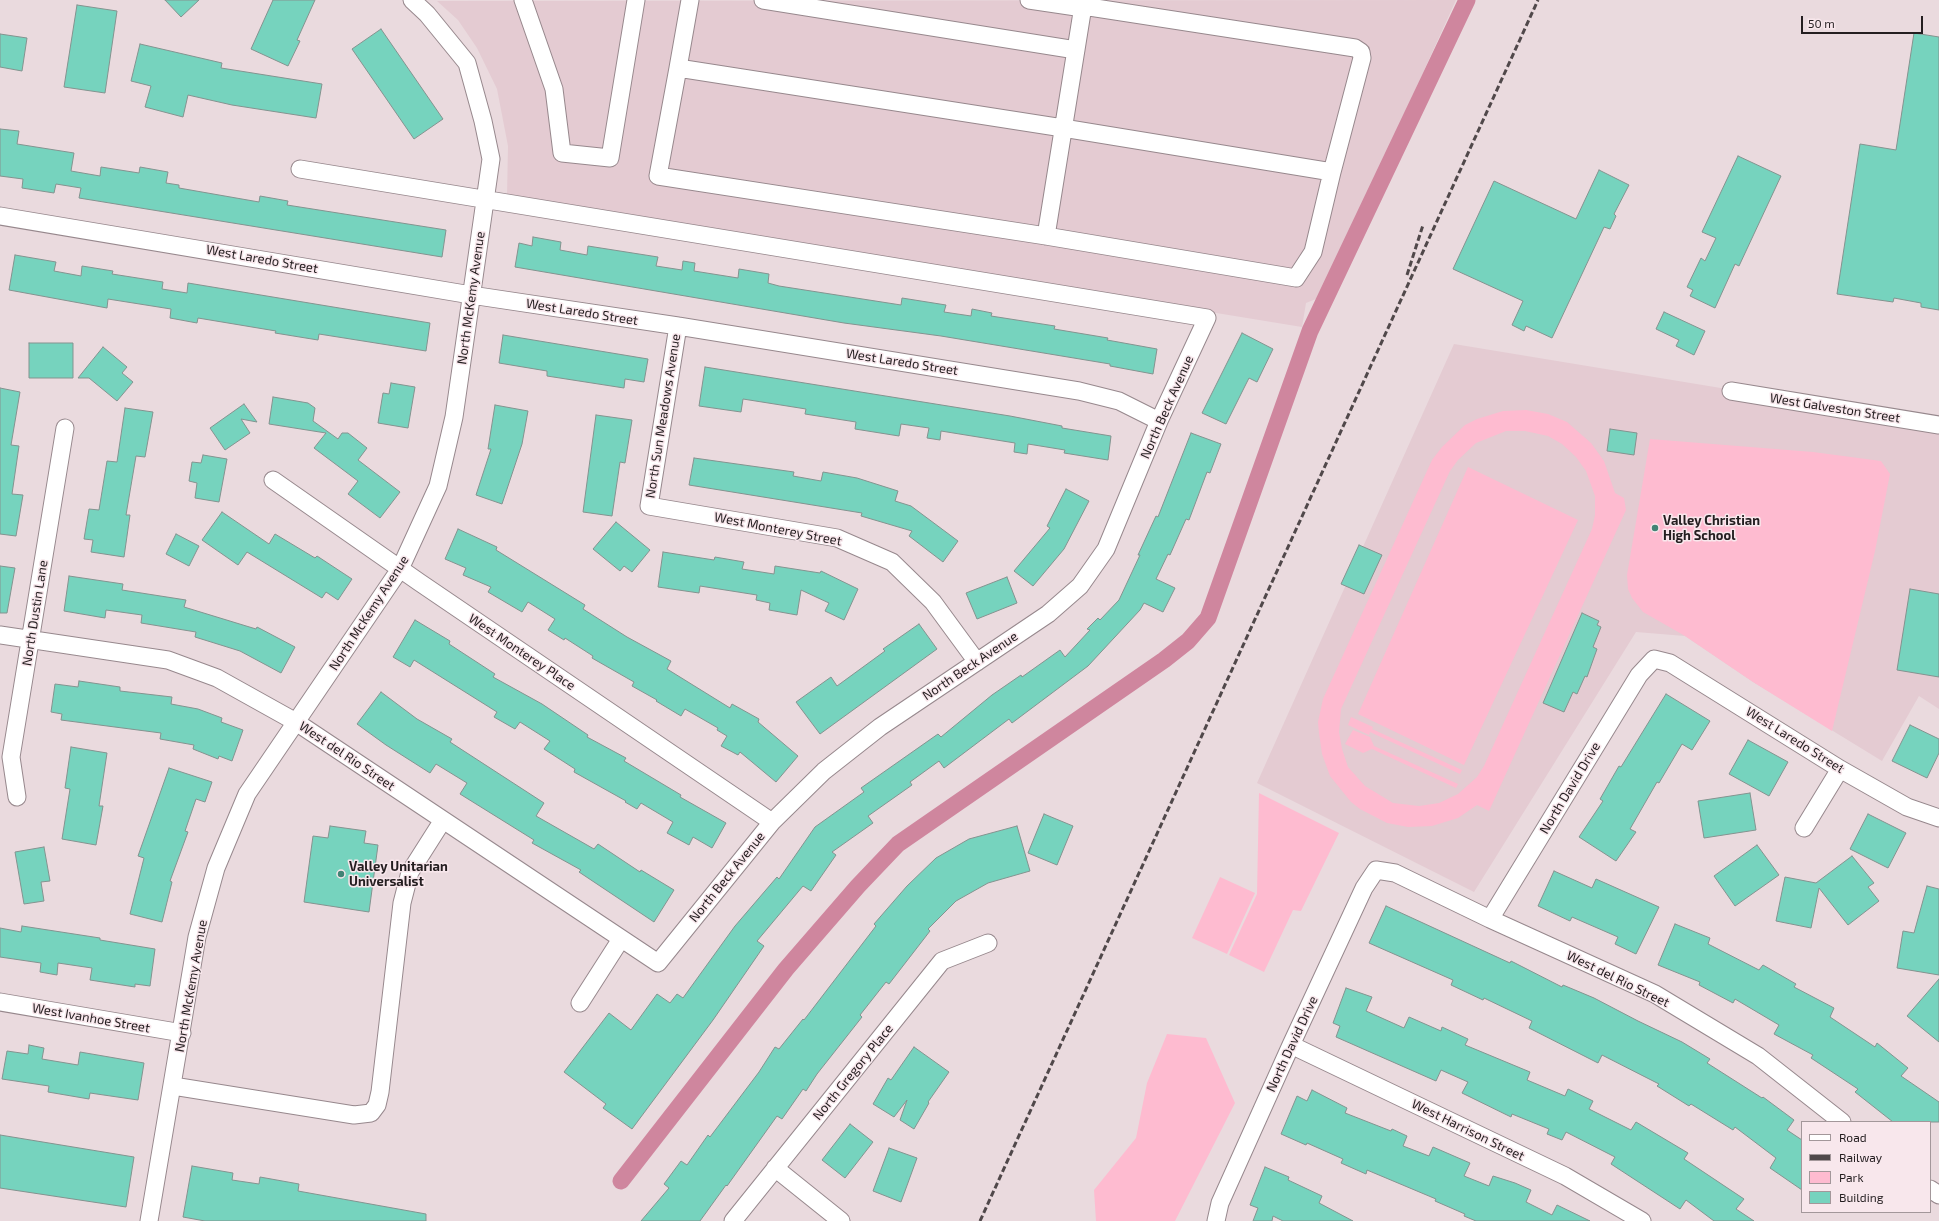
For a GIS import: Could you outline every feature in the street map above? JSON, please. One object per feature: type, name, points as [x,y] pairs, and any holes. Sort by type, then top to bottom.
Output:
[{"type":"street","name":"North McKemy Avenue","points":[[149,1221],[182,1033],[197,937],[216,868],[247,794],[400,569],[438,486],[454,417],[491,159],[467,64],[427,14],[412,0]]},
{"type":"street","points":[[523,0],[554,89],[562,152],[610,158],[636,0]]},
{"type":"street","points":[[690,0],[658,176],[1046,236],[1296,278],[1313,252],[1362,58],[1360,52],[1355,48],[1083,5],[1029,0]]},
{"type":"street","points":[[763,0],[1076,50]]},
{"type":"street","points":[[1046,236],[1083,5]]},
{"type":"street","points":[[678,68],[1063,128],[1332,172]]},
{"type":"street","points":[[300,169],[485,199]]},
{"type":"street","name":"North Beck Avenue","points":[[485,199],[1207,318],[1159,421],[1106,549],[1080,586],[1048,614],[880,727],[824,771],[772,822],[658,963]]},
{"type":"street","name":"West Laredo Street","points":[[0,216],[472,295],[678,326],[1079,391],[1119,401],[1159,421]]},
{"type":"street","name":"North Sun Meadows Avenue","points":[[649,506],[678,326]]},
{"type":"street","name":"West Galveston Street","points":[[1731,391],[1939,425]]},
{"type":"street","name":"North Dustin Lane","points":[[17,797],[11,757],[65,428]]},
{"type":"street","name":"West Monterey Place","points":[[273,480],[400,569],[772,822]]},
{"type":"street","name":"West Monterey Street","points":[[649,506],[837,538],[892,562],[933,602],[977,662]]},
{"type":"street","name":"West del Rio Street","points":[[0,635],[168,660],[217,678],[296,722],[658,963]]},
{"type":"street","name":"West Laredo Street","points":[[1654,659],[1670,663],[1840,769],[1907,807],[1939,818]]},
{"type":"street","name":"North David Drive","points":[[1490,919],[1639,675],[1654,659]]},
{"type":"street","points":[[1804,828],[1840,769]]},
{"type":"street","points":[[173,1086],[354,1115],[371,1113],[377,1105],[380,1092],[402,903],[410,872],[444,820]]},
{"type":"street","name":"West del Rio Street","points":[[1376,870],[1395,873],[1490,919],[1655,994],[1758,1056],[1841,1121]]},
{"type":"street","name":"North David Drive","points":[[1216,1221],[1220,1203],[1291,1045],[1364,888],[1376,870]]},
{"type":"street","points":[[580,1003],[621,939]]},
{"type":"street","name":"North Gregory Place","points":[[733,1221],[942,961],[988,943]]},
{"type":"street","name":"West Ivanhoe Street","points":[[0,1002],[182,1033]]},
{"type":"street","name":"West Harrison Street","points":[[1291,1045],[1565,1176],[1642,1221]]},
{"type":"street","points":[[775,1168],[841,1221]]},
{"type":"shaded area","points":[[1456,0],[1321,297],[1306,303],[1302,327],[507,197],[508,146],[497,89],[477,48],[458,20],[437,1]]},
{"type":"shaded area","name":"Valley Christian High School","points":[[1454,344],[1939,424],[1939,709],[1919,696],[1882,761],[1753,682],[1685,636],[1636,632],[1474,892],[1257,783]]},
{"type":"green space","points":[[1526,410],[1548,414],[1567,422],[1591,443],[1604,461],[1615,493],[1624,498],[1626,510],[1489,811],[1477,805],[1458,818],[1432,826],[1408,827],[1387,823],[1360,809],[1351,802],[1330,776],[1322,754],[1318,722],[1323,699],[1432,460],[1442,447],[1465,425],[1477,419],[1503,411]],"holes":[[[1506,431],[1525,431],[1548,436],[1562,444],[1576,457],[1586,471],[1595,496],[1595,515],[1592,529],[1484,766],[1477,777],[1458,794],[1439,803],[1419,806],[1393,803],[1365,786],[1348,767],[1342,749],[1339,732],[1341,709],[1450,471],[1458,460],[1476,443]]]},
{"type":"green space","points":[[1650,439],[1813,452],[1881,461],[1890,474],[1875,551],[1832,731],[1753,682],[1685,636],[1643,612],[1632,598],[1628,589],[1627,575]]},
{"type":"green space","points":[[1468,467],[1578,520],[1464,765],[1358,714]]},
{"type":"green space","points":[[1351,717],[1373,727],[1372,729],[1462,770],[1460,774],[1370,732],[1369,735],[1348,725]]},
{"type":"green space","points":[[1353,730],[1370,737],[1374,746],[1458,784],[1456,788],[1372,749],[1363,753],[1345,744]]},
{"type":"green space","points":[[1259,793],[1339,833],[1301,911],[1293,910],[1264,972],[1229,955],[1257,894]]},
{"type":"green space","points":[[1220,877],[1255,893],[1227,954],[1192,938]]},
{"type":"green space","points":[[1167,1034],[1206,1038],[1235,1103],[1175,1221],[1096,1221],[1094,1190],[1136,1138],[1147,1083]]},
{"type":"building","points":[[165,0],[199,0],[181,17]]},
{"type":"building","points":[[273,0],[315,0],[297,40],[300,41],[288,66],[251,49]]},
{"type":"building","points":[[77,5],[117,11],[105,93],[64,87]]},
{"type":"building","points":[[381,29],[443,119],[414,139],[352,49]]},
{"type":"building","points":[[1914,33],[1939,37],[1939,310],[1921,307],[1921,303],[1894,298],[1893,302],[1837,294],[1860,144],[1896,150]]},
{"type":"building","points":[[0,34],[27,38],[22,71],[0,67]]},
{"type":"building","points":[[140,44],[222,63],[221,68],[322,84],[316,118],[232,105],[188,95],[183,117],[145,107],[151,86],[131,81]]},
{"type":"building","points":[[0,129],[19,131],[17,144],[74,153],[71,171],[100,176],[101,167],[139,173],[140,167],[168,172],[166,183],[179,185],[179,188],[259,202],[260,196],[288,201],[287,205],[446,230],[442,257],[79,198],[81,188],[56,184],[54,193],[22,188],[23,179],[0,176]]},
{"type":"building","points":[[1738,156],[1781,176],[1739,266],[1735,264],[1715,308],[1690,296],[1693,290],[1687,287],[1701,258],[1705,261],[1716,238],[1702,232]]},
{"type":"building","points":[[1599,170],[1629,185],[1614,214],[1616,216],[1610,229],[1604,227],[1552,338],[1526,326],[1524,331],[1512,325],[1523,301],[1453,269],[1494,181],[1576,219]]},
{"type":"building","points":[[533,237],[561,242],[560,250],[587,255],[588,246],[658,257],[656,266],[682,270],[683,261],[695,263],[694,271],[738,278],[739,269],[769,274],[768,283],[779,286],[901,305],[902,298],[946,305],[944,312],[971,316],[972,309],[992,313],[991,316],[1055,326],[1054,329],[1108,338],[1107,340],[1157,349],[1153,374],[1110,366],[1110,364],[941,336],[844,323],[515,267],[519,243],[532,246]]},
{"type":"building","points":[[15,255],[56,262],[54,271],[81,276],[82,266],[113,271],[112,274],[163,282],[162,289],[187,293],[188,283],[430,323],[426,351],[319,334],[318,340],[275,333],[276,331],[198,318],[197,323],[170,318],[171,309],[108,299],[107,308],[9,290]]},
{"type":"building","points":[[1664,312],[1705,331],[1694,355],[1676,346],[1679,340],[1656,329]]},
{"type":"building","points":[[1242,333],[1273,349],[1257,382],[1249,378],[1226,424],[1202,413]]},
{"type":"building","points":[[503,335],[648,359],[644,382],[625,379],[624,388],[547,376],[547,371],[499,363]]},
{"type":"building","points":[[29,343],[73,343],[73,378],[29,378]]},
{"type":"building","points":[[103,347],[127,367],[122,373],[133,382],[117,401],[89,378],[78,378]]},
{"type":"building","points":[[705,367],[1010,416],[1062,426],[1062,428],[1111,436],[1108,460],[1064,453],[1065,450],[1028,444],[1027,454],[1014,452],[1015,443],[941,431],[940,440],[927,438],[929,428],[901,424],[899,436],[855,429],[856,422],[805,414],[806,409],[743,399],[741,412],[699,406]]},
{"type":"building","points":[[391,383],[415,387],[408,428],[378,423],[383,393],[389,394]]},
{"type":"building","points":[[0,388],[20,392],[11,445],[19,446],[12,494],[23,495],[16,536],[0,534]]},
{"type":"building","points":[[273,397],[308,403],[315,408],[313,421],[338,439],[342,433],[348,433],[367,448],[358,460],[400,492],[380,518],[348,494],[358,481],[314,448],[326,433],[269,424]]},
{"type":"building","points":[[244,404],[257,422],[241,419],[250,433],[225,450],[210,428]]},
{"type":"building","points":[[495,405],[528,411],[522,444],[502,504],[476,495],[491,449],[488,449]]},
{"type":"building","points":[[125,408],[153,412],[145,457],[136,456],[126,515],[130,515],[124,557],[91,552],[93,540],[84,539],[89,509],[99,510],[107,461],[117,462]]},
{"type":"building","points":[[596,415],[632,420],[625,463],[620,462],[612,516],[583,512]]},
{"type":"building","points":[[1610,429],[1637,433],[1634,455],[1607,451]]},
{"type":"building","points":[[1191,433],[1221,444],[1210,473],[1207,472],[1189,520],[1186,519],[1170,555],[1168,554],[1156,579],[1175,588],[1163,612],[1144,603],[1140,610],[1088,666],[1012,723],[1009,719],[944,768],[939,761],[910,782],[912,785],[868,816],[873,823],[832,852],[836,855],[811,891],[803,886],[757,941],[764,946],[713,1020],[632,1129],[603,1108],[606,1104],[564,1072],[609,1013],[631,1030],[657,994],[670,1003],[677,994],[683,998],[735,926],[777,877],[779,879],[815,827],[864,792],[861,788],[938,734],[941,737],[992,695],[1021,675],[1022,677],[1060,650],[1065,657],[1090,630],[1087,629],[1098,618],[1100,620],[1119,600],[1156,516],[1158,517]]},
{"type":"building","points":[[203,455],[227,459],[219,502],[195,498],[197,483],[189,481],[192,462],[201,463]]},
{"type":"building","points":[[694,458],[794,472],[793,476],[821,481],[823,472],[857,478],[898,491],[895,501],[911,506],[958,541],[943,562],[909,536],[912,531],[861,516],[862,513],[689,485]]},
{"type":"building","points":[[1066,489],[1089,501],[1064,549],[1033,586],[1014,571],[1050,528],[1047,526]]},
{"type":"building","points":[[222,512],[269,544],[275,534],[315,558],[317,556],[352,579],[338,600],[326,592],[322,598],[247,552],[238,565],[202,540]]},
{"type":"building","points":[[616,522],[650,550],[632,572],[624,566],[620,571],[593,549]]},
{"type":"building","points":[[458,529],[497,547],[496,550],[585,605],[583,609],[627,637],[671,661],[667,669],[730,708],[732,704],[759,719],[758,722],[798,756],[776,782],[740,752],[738,755],[721,746],[727,736],[717,730],[718,728],[685,709],[681,716],[632,686],[634,682],[592,658],[593,656],[565,638],[564,640],[548,630],[555,619],[528,602],[522,612],[488,592],[491,587],[463,575],[466,568],[445,559]]},
{"type":"building","points":[[176,534],[199,546],[189,566],[166,554]]},
{"type":"building","points":[[1359,545],[1382,555],[1364,594],[1341,584]]},
{"type":"building","points":[[663,552],[714,560],[715,557],[744,562],[742,569],[774,574],[775,566],[820,573],[821,571],[858,589],[844,620],[825,611],[829,603],[801,590],[797,615],[769,610],[770,603],[756,600],[757,595],[700,586],[699,593],[658,587]]},
{"type":"building","points":[[0,566],[15,568],[7,613],[0,613]]},
{"type":"building","points":[[69,576],[123,584],[122,590],[186,600],[184,607],[256,629],[257,627],[295,647],[281,673],[240,651],[195,637],[196,632],[141,623],[142,615],[106,610],[105,618],[64,611]]},
{"type":"building","points":[[1007,577],[1017,603],[977,619],[966,593]]},
{"type":"building","points":[[1910,589],[1939,594],[1939,677],[1897,670]]},
{"type":"building","points":[[1582,613],[1599,621],[1597,625],[1601,627],[1593,647],[1597,649],[1587,677],[1585,676],[1577,694],[1573,692],[1564,712],[1543,703]]},
{"type":"building","points":[[415,620],[450,641],[449,644],[495,674],[493,677],[542,704],[588,735],[587,737],[626,758],[624,761],[681,795],[680,797],[726,823],[712,848],[693,837],[689,845],[667,833],[673,822],[641,803],[637,809],[625,802],[626,801],[574,772],[575,769],[544,749],[550,741],[520,722],[515,729],[494,717],[497,712],[414,660],[410,667],[393,657]]},
{"type":"building","points":[[919,624],[937,649],[820,734],[796,702],[831,677],[837,686],[885,651],[883,649]]},
{"type":"building","points":[[79,681],[120,687],[120,691],[172,697],[171,704],[198,709],[222,718],[221,722],[243,730],[232,761],[219,756],[218,759],[193,749],[194,745],[160,739],[161,733],[61,720],[62,714],[51,712],[55,684],[78,687]]},
{"type":"building","points":[[381,692],[417,719],[452,739],[450,742],[544,803],[536,816],[594,849],[598,844],[640,872],[641,870],[674,890],[654,922],[579,872],[581,870],[532,843],[534,840],[460,794],[467,783],[436,764],[430,773],[386,745],[357,724]]},
{"type":"building","points":[[1666,694],[1710,721],[1692,750],[1682,744],[1659,783],[1657,782],[1630,829],[1636,832],[1616,861],[1579,837],[1603,801],[1600,799],[1619,766],[1621,767]]},
{"type":"building","points":[[1910,725],[1939,739],[1939,753],[1927,778],[1892,761]]},
{"type":"building","points":[[1748,740],[1788,762],[1769,796],[1729,774]]},
{"type":"building","points":[[71,747],[107,753],[99,806],[103,806],[96,845],[62,839],[70,789],[65,788]]},
{"type":"building","points":[[169,768],[212,782],[205,802],[196,799],[185,831],[188,832],[170,881],[172,882],[162,922],[130,914],[144,858],[138,856]]},
{"type":"building","points":[[1750,793],[1756,830],[1704,838],[1698,801]]},
{"type":"building","points":[[1044,814],[1073,826],[1057,865],[1028,853]]},
{"type":"building","points":[[1868,814],[1906,833],[1888,868],[1850,849]]},
{"type":"building","name":"Valley Unitarian Universalist","points":[[330,826],[366,831],[364,843],[378,845],[369,912],[304,902],[313,836],[328,838]]},
{"type":"building","points":[[1017,826],[1030,871],[988,883],[956,901],[928,929],[930,931],[889,984],[886,982],[860,1015],[862,1017],[817,1074],[806,1091],[803,1089],[782,1119],[777,1116],[700,1221],[641,1221],[669,1188],[664,1184],[681,1161],[687,1165],[708,1135],[710,1137],[759,1072],[775,1047],[779,1049],[803,1019],[804,1020],[876,926],[874,924],[907,886],[936,858],[969,839]]},
{"type":"building","points":[[1757,845],[1779,875],[1735,906],[1714,876]]},
{"type":"building","points":[[44,847],[50,881],[41,882],[44,901],[24,904],[15,852]]},
{"type":"building","points":[[1852,856],[1874,883],[1868,887],[1879,901],[1848,925],[1819,888],[1811,928],[1776,921],[1785,877],[1816,883]]},
{"type":"building","points":[[1554,871],[1592,888],[1596,879],[1659,907],[1636,954],[1615,944],[1618,937],[1572,917],[1570,921],[1538,906]]},
{"type":"building","points":[[1927,886],[1939,889],[1939,975],[1897,968],[1903,931],[1914,933]]},
{"type":"building","points":[[1386,906],[1510,963],[1511,961],[1562,987],[1563,985],[1594,998],[1682,1042],[1710,1059],[1707,1063],[1762,1098],[1763,1097],[1794,1120],[1787,1130],[1801,1139],[1801,1189],[1770,1168],[1776,1158],[1735,1127],[1733,1130],[1691,1104],[1689,1106],[1657,1086],[1659,1084],[1602,1055],[1598,1063],[1529,1028],[1532,1021],[1484,998],[1483,1000],[1451,985],[1453,980],[1369,943]]},
{"type":"building","points":[[1675,924],[1710,938],[1708,944],[1759,970],[1763,965],[1796,984],[1794,987],[1834,1008],[1830,1017],[1875,1047],[1877,1043],[1908,1068],[1901,1076],[1939,1102],[1939,1122],[1892,1121],[1855,1092],[1858,1089],[1811,1058],[1813,1055],[1774,1034],[1779,1025],[1735,999],[1733,1003],[1699,985],[1700,982],[1658,965]]},
{"type":"building","points":[[22,926],[100,938],[100,940],[155,949],[150,986],[135,984],[135,987],[90,980],[92,968],[58,963],[57,975],[40,972],[41,963],[0,957],[0,928],[21,932]]},
{"type":"building","points":[[1939,979],[1939,1042],[1907,1016]]},
{"type":"building","points":[[1346,988],[1372,997],[1366,1011],[1404,1028],[1409,1017],[1441,1031],[1442,1027],[1468,1039],[1465,1045],[1530,1072],[1527,1080],[1565,1096],[1568,1089],[1593,1101],[1589,1109],[1631,1130],[1636,1122],[1688,1153],[1684,1159],[1744,1199],[1736,1209],[1754,1221],[1714,1221],[1686,1200],[1680,1209],[1611,1164],[1615,1157],[1566,1132],[1562,1140],[1547,1134],[1549,1129],[1512,1114],[1511,1117],[1462,1093],[1468,1082],[1441,1070],[1436,1081],[1336,1037],[1340,1026],[1333,1023]]},
{"type":"building","points":[[29,1045],[44,1048],[42,1059],[78,1065],[80,1052],[144,1063],[138,1100],[90,1093],[89,1099],[48,1092],[49,1086],[2,1079],[7,1051],[28,1054]]},
{"type":"building","points":[[914,1047],[949,1072],[928,1102],[929,1103],[914,1129],[900,1120],[907,1100],[894,1117],[873,1104],[888,1078],[891,1080]]},
{"type":"building","points":[[1312,1090],[1347,1108],[1345,1113],[1391,1131],[1392,1129],[1407,1136],[1403,1146],[1429,1156],[1433,1147],[1470,1163],[1464,1176],[1489,1186],[1493,1176],[1515,1183],[1531,1190],[1526,1202],[1552,1215],[1557,1205],[1590,1221],[1476,1221],[1464,1216],[1465,1214],[1435,1201],[1436,1199],[1367,1170],[1366,1174],[1341,1163],[1343,1159],[1307,1143],[1306,1145],[1281,1134],[1297,1096],[1307,1101]]},
{"type":"building","points":[[850,1124],[873,1142],[845,1178],[822,1160]]},
{"type":"building","points":[[0,1135],[134,1157],[126,1207],[0,1188]]},
{"type":"building","points":[[889,1148],[917,1158],[901,1202],[873,1191]]},
{"type":"building","points":[[192,1166],[233,1173],[232,1180],[259,1184],[260,1177],[299,1184],[298,1191],[426,1214],[426,1221],[205,1221],[183,1217]]},
{"type":"building","points":[[1265,1167],[1289,1177],[1288,1180],[1322,1196],[1319,1203],[1353,1221],[1283,1221],[1273,1216],[1272,1221],[1253,1221],[1258,1208],[1250,1205]]},
{"type":"waterway","points":[[621,1181],[786,969],[858,886],[898,844],[1164,660],[1188,641],[1208,618],[1310,331],[1467,0]]},
{"type":"railway","points":[[980,1221],[1538,0]]},
{"type":"railway","points":[[1407,275],[1423,225]]},
{"type":"place","name":"Valley Christian High School","points":[[1655,528]]},
{"type":"place","name":"Valley Unitarian Universalist","points":[[341,874]]}]
